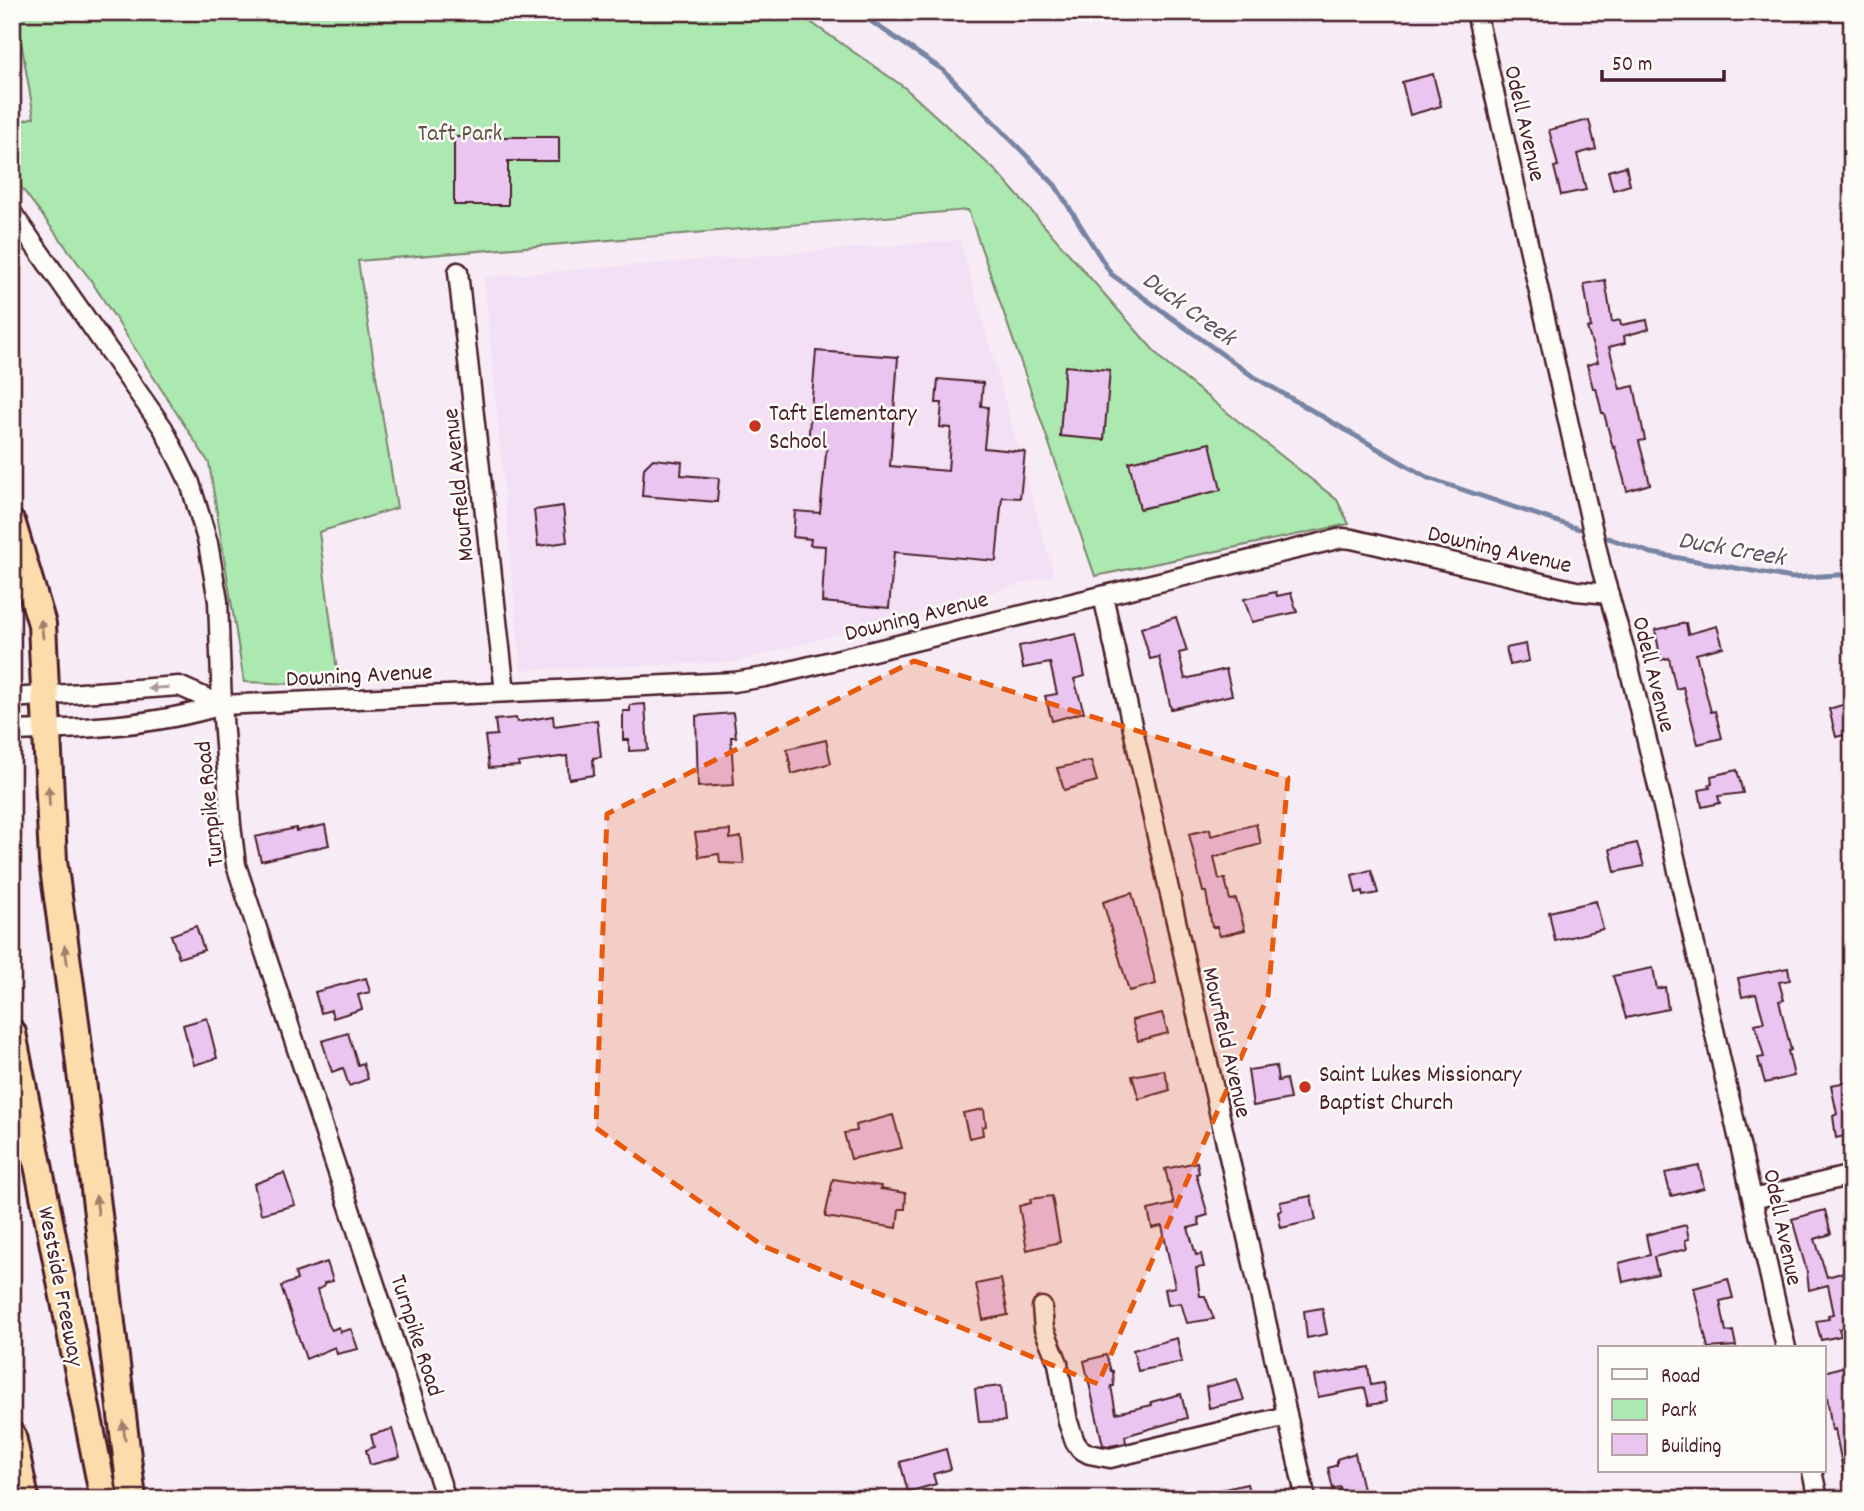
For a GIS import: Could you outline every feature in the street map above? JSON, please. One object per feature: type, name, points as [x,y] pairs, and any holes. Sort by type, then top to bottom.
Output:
[{"type":"highway","points":[[12,524],[42,624],[52,861],[75,1022],[132,1499]]},
{"type":"highway","name":"Westside Freeway","points":[[12,1033],[104,1499]]},
{"type":"highway","points":[[12,1436],[25,1499]]},
{"type":"street","name":"Odell Avenue","points":[[1476,12],[1601,567],[1666,818],[1786,1346]]},
{"type":"street","name":"Turnpike Road","points":[[12,213],[163,428],[190,483],[208,543],[218,601],[222,705],[236,865],[446,1499]]},
{"type":"street","name":"Mourfield Avenue","points":[[458,272],[505,692]]},
{"type":"street","name":"Downing Avenue","points":[[12,731],[83,729],[185,716],[222,705],[744,680],[1342,538],[1352,538],[1576,591],[1609,594]]},
{"type":"street","name":"Mourfield Avenue","points":[[1103,596],[1306,1499]]},
{"type":"street","name":"Downing Avenue","points":[[12,698],[179,687],[222,705]]},
{"type":"street","points":[[1753,1199],[1852,1175]]},
{"type":"street","points":[[1042,1307],[1044,1329],[1058,1363],[1068,1422],[1075,1442],[1088,1454],[1110,1458],[1287,1416]]},
{"type":"street","points":[[1812,1472],[1818,1499]]},
{"type":"highlighted area","points":[[914,661],[1288,778],[1268,996],[1098,1384],[763,1246],[596,1128],[607,814]]},
{"type":"shaded area","name":"Taft Elementary School","points":[[960,240],[1054,575],[737,662],[521,670],[484,277]]},
{"type":"green space","name":"Taft Park","points":[[16,12],[796,12],[904,87],[997,172],[1164,362],[1337,500],[1349,524],[1095,576],[968,210],[358,261],[397,508],[319,532],[339,686],[244,682],[209,463],[90,279],[12,175],[12,124],[34,117]]},
{"type":"building","points":[[1433,74],[1441,106],[1410,115],[1402,82]]},
{"type":"building","points":[[1589,120],[1596,149],[1577,154],[1586,190],[1561,195],[1554,167],[1558,166],[1549,130]]},
{"type":"building","points":[[454,137],[559,137],[559,161],[508,161],[508,205],[454,205]]},
{"type":"building","points":[[1626,166],[1630,185],[1613,190],[1608,171]]},
{"type":"building","points":[[1605,280],[1612,322],[1620,320],[1621,325],[1647,320],[1649,329],[1624,336],[1625,343],[1609,347],[1620,389],[1634,386],[1645,440],[1639,441],[1650,484],[1627,491],[1587,365],[1598,362],[1587,328],[1591,327],[1584,284]]},
{"type":"building","points":[[816,351],[898,357],[890,466],[948,471],[951,428],[940,427],[942,403],[936,403],[938,379],[983,383],[981,406],[988,407],[984,448],[1025,452],[1020,498],[1002,497],[996,561],[894,552],[889,608],[822,602],[825,546],[810,545],[811,539],[793,537],[795,511],[820,513],[827,444],[808,443]]},
{"type":"building","points":[[1065,366],[1110,370],[1104,440],[1060,436]]},
{"type":"building","points":[[1210,443],[1221,490],[1140,509],[1129,462]]},
{"type":"building","points":[[653,459],[682,462],[681,475],[719,478],[717,502],[642,496],[644,468]]},
{"type":"building","points":[[563,506],[567,542],[538,546],[534,510]]},
{"type":"building","points":[[1276,592],[1277,596],[1291,593],[1297,612],[1252,622],[1244,599]]},
{"type":"building","points":[[1176,617],[1187,651],[1179,653],[1185,679],[1226,669],[1232,695],[1171,709],[1159,657],[1150,659],[1141,628]]},
{"type":"building","points":[[1686,623],[1688,634],[1717,626],[1723,647],[1696,654],[1711,712],[1715,711],[1722,738],[1698,744],[1683,687],[1676,689],[1669,658],[1661,660],[1655,630]]},
{"type":"building","points":[[1076,634],[1085,676],[1074,679],[1084,712],[1052,721],[1045,696],[1057,694],[1050,663],[1023,668],[1019,646]]},
{"type":"building","points":[[1526,644],[1529,661],[1510,665],[1506,648]]},
{"type":"building","points":[[1852,702],[1852,733],[1836,737],[1829,709]]},
{"type":"building","points":[[645,704],[648,750],[629,751],[629,740],[623,740],[623,711],[630,711],[630,705]]},
{"type":"building","points":[[733,713],[736,737],[731,737],[734,785],[698,787],[696,716]]},
{"type":"building","points":[[553,716],[554,726],[597,720],[601,757],[593,758],[594,775],[569,779],[567,756],[518,763],[519,766],[489,768],[485,736],[497,735],[495,720],[516,718],[517,722]]},
{"type":"building","points":[[826,740],[831,763],[792,774],[787,749]]},
{"type":"building","points":[[1091,761],[1097,781],[1064,790],[1057,768]]},
{"type":"building","points":[[1737,770],[1743,793],[1718,796],[1720,803],[1702,807],[1699,790],[1710,788],[1711,776]]},
{"type":"building","points":[[1256,824],[1261,844],[1214,857],[1219,879],[1225,879],[1230,900],[1236,899],[1245,930],[1220,936],[1217,927],[1212,927],[1206,892],[1203,892],[1189,834],[1210,829],[1211,836]]},
{"type":"building","points":[[325,825],[329,845],[261,861],[255,837]]},
{"type":"building","points":[[730,830],[730,839],[741,837],[744,864],[720,863],[719,854],[699,857],[695,833]]},
{"type":"building","points":[[1637,843],[1644,866],[1615,872],[1610,849]]},
{"type":"building","points":[[1371,870],[1378,893],[1363,896],[1363,891],[1356,893],[1352,875]]},
{"type":"building","points":[[1132,893],[1156,984],[1129,991],[1103,902]]},
{"type":"building","points":[[1596,901],[1603,929],[1555,941],[1549,912]]},
{"type":"building","points":[[196,926],[204,950],[179,958],[171,935]]},
{"type":"building","points":[[1653,968],[1657,989],[1665,987],[1668,1009],[1626,1018],[1613,976]]},
{"type":"building","points":[[1788,968],[1790,980],[1779,982],[1784,1000],[1779,1001],[1791,1050],[1788,1051],[1794,1076],[1765,1083],[1758,1058],[1764,1057],[1755,1024],[1764,1022],[1756,994],[1742,997],[1738,978]]},
{"type":"building","points":[[366,978],[370,992],[358,995],[362,1009],[333,1018],[331,1010],[321,1013],[315,992]]},
{"type":"building","points":[[1162,1013],[1168,1033],[1138,1041],[1132,1020]]},
{"type":"building","points":[[207,1018],[217,1058],[194,1065],[183,1025]]},
{"type":"building","points":[[348,1033],[358,1065],[363,1063],[368,1079],[349,1086],[343,1068],[332,1072],[322,1041]]},
{"type":"building","points":[[1276,1066],[1278,1081],[1286,1079],[1290,1099],[1253,1106],[1248,1070]]},
{"type":"building","points":[[1164,1070],[1170,1090],[1139,1099],[1132,1076]]},
{"type":"building","points":[[1852,1081],[1852,1117],[1849,1118],[1852,1134],[1836,1138],[1833,1116],[1837,1114],[1831,1085]]},
{"type":"building","points":[[984,1109],[986,1126],[982,1127],[983,1135],[969,1138],[963,1113]]},
{"type":"building","points":[[893,1115],[902,1148],[851,1159],[844,1133],[857,1131],[856,1125]]},
{"type":"building","points":[[1197,1162],[1199,1173],[1196,1174],[1208,1215],[1198,1218],[1200,1225],[1188,1228],[1196,1255],[1201,1254],[1204,1267],[1196,1268],[1200,1296],[1205,1296],[1214,1319],[1187,1323],[1181,1303],[1168,1305],[1165,1289],[1175,1287],[1162,1226],[1152,1228],[1148,1210],[1174,1204],[1165,1169]]},
{"type":"building","points":[[1699,1166],[1704,1188],[1671,1196],[1665,1173]]},
{"type":"building","points":[[284,1173],[295,1205],[261,1214],[254,1184]]},
{"type":"building","points":[[833,1179],[881,1186],[880,1189],[906,1193],[905,1209],[899,1209],[897,1228],[825,1217]]},
{"type":"building","points":[[1052,1196],[1060,1242],[1027,1250],[1019,1206],[1031,1203],[1030,1199]]},
{"type":"building","points":[[1311,1196],[1316,1220],[1281,1228],[1278,1212],[1282,1210],[1280,1202]]},
{"type":"building","points":[[1825,1210],[1831,1234],[1815,1239],[1827,1277],[1852,1270],[1852,1326],[1839,1329],[1841,1336],[1821,1340],[1816,1321],[1829,1319],[1828,1315],[1834,1314],[1828,1285],[1809,1290],[1807,1272],[1792,1219]]},
{"type":"building","points":[[1686,1225],[1689,1239],[1685,1240],[1687,1249],[1654,1257],[1658,1274],[1623,1282],[1619,1263],[1650,1255],[1646,1235]]},
{"type":"building","points":[[327,1262],[333,1281],[324,1283],[324,1286],[317,1290],[327,1323],[332,1330],[339,1327],[340,1332],[351,1329],[358,1349],[337,1354],[335,1347],[306,1359],[281,1286],[297,1280],[295,1273]]},
{"type":"building","points":[[1001,1279],[1008,1315],[983,1320],[976,1284]]},
{"type":"building","points":[[1728,1279],[1733,1298],[1720,1301],[1726,1332],[1733,1331],[1736,1346],[1708,1346],[1694,1288]]},
{"type":"building","points":[[1322,1308],[1327,1334],[1307,1338],[1304,1311]]},
{"type":"building","points":[[1177,1338],[1182,1362],[1138,1371],[1133,1350]]},
{"type":"building","points":[[1106,1355],[1113,1371],[1114,1386],[1111,1386],[1116,1413],[1152,1405],[1151,1402],[1181,1394],[1187,1418],[1125,1436],[1126,1443],[1103,1445],[1084,1361]]},
{"type":"building","points":[[1845,1366],[1852,1404],[1852,1480],[1845,1480],[1835,1429],[1832,1430],[1826,1371]]},
{"type":"building","points":[[1368,1367],[1371,1385],[1383,1383],[1386,1402],[1369,1405],[1365,1388],[1318,1397],[1314,1376]]},
{"type":"building","points":[[1237,1379],[1244,1400],[1209,1408],[1206,1387]]},
{"type":"building","points":[[1001,1386],[1005,1421],[979,1422],[975,1389]]},
{"type":"building","points":[[392,1429],[400,1457],[370,1465],[366,1450],[374,1447],[371,1435]]},
{"type":"building","points":[[946,1449],[951,1469],[933,1474],[936,1484],[908,1492],[900,1462]]},
{"type":"building","points":[[1355,1453],[1365,1499],[1342,1499],[1340,1487],[1333,1489],[1328,1468],[1337,1465],[1337,1459]]},
{"type":"building","points":[[1247,1484],[1251,1499],[1208,1499],[1207,1493]]},
{"type":"waterway","name":"Duck Creek","points":[[857,12],[943,70],[1055,185],[1111,274],[1251,375],[1428,478],[1579,529]]},
{"type":"waterway","name":"Duck Creek","points":[[1608,538],[1651,553],[1792,578],[1852,574]]},
{"type":"place","name":"Taft Elementary School","points":[[755,426]]},
{"type":"place","name":"Saint Lukes Missionary Baptist Church","points":[[1305,1087]]}]
